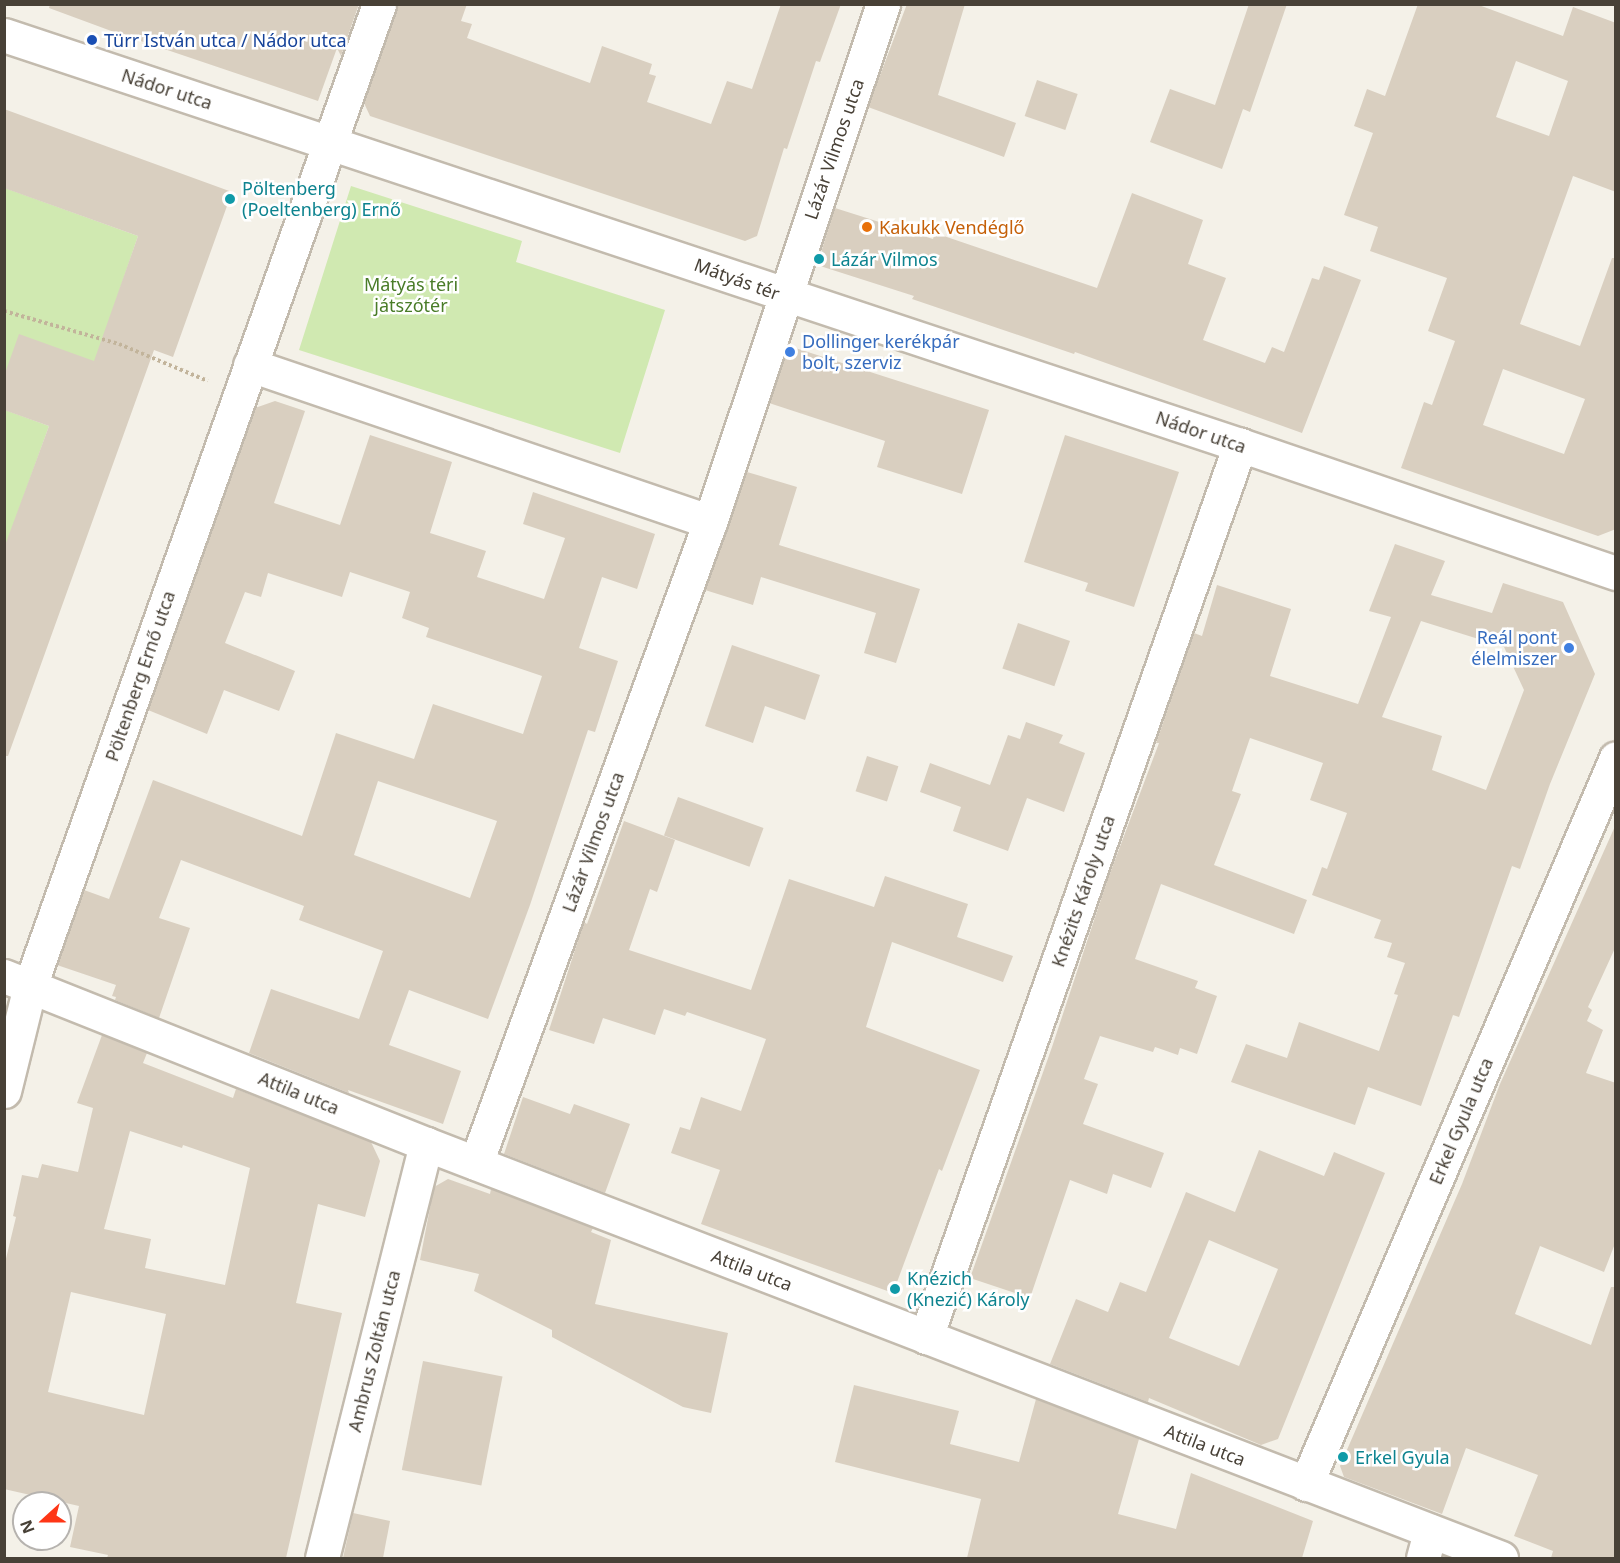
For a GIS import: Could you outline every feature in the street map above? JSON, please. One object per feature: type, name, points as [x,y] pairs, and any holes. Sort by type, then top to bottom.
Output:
[{"type":"street","points":[[379,4],[244,380],[710,522]]},
{"type":"street","name":"Lázár Vilmos utca","points":[[786,293],[883,4]]},
{"type":"street","name":"Nádor utca","points":[[4,35],[329,142]]},
{"type":"street","name":"Mátyás tér","points":[[329,142],[786,293],[710,522]]},
{"type":"street","name":"Nádor utca","points":[[786,293],[1616,573]]},
{"type":"street","name":"Pöltenberg Ernő utca","points":[[4,1091],[17,981],[244,380]]},
{"type":"street","name":"Knézits Károly utca","points":[[926,1337],[1240,445]]},
{"type":"street","name":"Lázár Vilmos utca","points":[[476,1163],[710,522]]},
{"type":"street","name":"Erkel Gyula utca","points":[[1306,1484],[1616,758]]},
{"type":"street","name":"Attila utca","points":[[17,981],[426,1144],[1306,1484],[1426,1545],[1502,1558]]},
{"type":"street","name":"Ambrus Zoltán utca","points":[[322,1558],[426,1144]]},
{"type":"path","points":[[4,311],[244,380]]},
{"type":"green space","name":"Mátyás téri játszótér","points":[[351,186],[522,241],[516,262],[665,310],[620,453],[299,350]]},
{"type":"green space","points":[[5,188],[138,236],[95,362],[5,376]]},
{"type":"green space","points":[[5,410],[49,426],[5,548]]},
{"type":"building","points":[[50,4],[359,4],[341,56],[337,48],[318,101],[114,32],[49,8]]},
{"type":"building","points":[[397,4],[467,4],[461,21],[472,24],[467,38],[590,83],[602,46],[652,64],[649,74],[656,76],[647,102],[711,124],[727,81],[752,89],[781,4],[841,4],[820,62],[816,61],[787,149],[784,148],[757,236],[745,241],[370,116],[364,103]]},
{"type":"building","points":[[907,4],[965,4],[938,95],[1016,123],[1004,157],[868,107]]},
{"type":"building","points":[[1249,4],[1287,4],[1250,112],[1243,109],[1222,169],[1150,142],[1170,89],[1215,105]]},
{"type":"building","points":[[1418,4],[1476,4],[1563,36],[1573,7],[1616,23],[1616,192],[1573,176],[1520,324],[1580,346],[1612,258],[1616,258],[1616,529],[1598,536],[1401,468],[1424,402],[1432,405],[1455,341],[1428,331],[1447,278],[1370,251],[1378,227],[1344,215],[1373,133],[1354,126],[1367,89],[1385,96]],"holes":[[[1516,61],[1568,81],[1549,136],[1496,117]],[[1503,369],[1585,399],[1564,454],[1483,425]]]},
{"type":"building","points":[[1037,80],[1078,94],[1065,130],[1025,116]]},
{"type":"building","points":[[4,109],[232,192],[173,357],[154,350],[8,756],[4,756],[4,548],[49,426],[4,410],[4,376],[19,334],[94,361],[138,236],[4,188]]},
{"type":"building","points":[[1132,193],[1203,220],[1188,264],[1226,278],[1203,340],[1265,363],[1272,347],[1284,352],[1312,278],[1319,280],[1324,266],[1361,280],[1302,433],[1075,352],[1074,354],[912,299],[914,296],[817,265],[835,208],[933,239],[935,233],[1097,288]]},
{"type":"building","points":[[789,346],[989,410],[962,494],[877,467],[885,441],[769,403]]},
{"type":"building","points":[[275,401],[305,411],[274,503],[340,525],[370,435],[452,462],[430,533],[486,551],[477,577],[544,599],[565,538],[523,524],[533,492],[655,534],[637,589],[602,577],[579,648],[618,661],[595,732],[588,730],[530,905],[488,1019],[409,990],[389,1045],[461,1071],[443,1124],[348,1090],[349,1093],[249,1053],[271,989],[359,1019],[383,951],[299,920],[304,906],[181,860],[159,918],[190,928],[159,1018],[115,1000],[116,997],[112,996],[116,985],[57,965],[84,890],[109,899],[153,780],[302,836],[336,733],[414,759],[433,704],[523,734],[542,676],[426,637],[429,628],[402,618],[410,592],[350,572],[342,597],[268,573],[261,597],[245,592],[225,643],[295,671],[279,711],[224,690],[207,734],[148,710],[255,408]],"holes":[[[378,781],[497,821],[470,898],[354,855]]]},
{"type":"building","points":[[1065,435],[1179,472],[1134,607],[1085,591],[1088,583],[1024,562]]},
{"type":"building","points":[[747,472],[797,487],[779,545],[920,589],[896,663],[864,653],[876,613],[761,577],[753,605],[705,590]]},
{"type":"building","points":[[1395,544],[1445,561],[1431,595],[1492,613],[1503,583],[1563,602],[1595,674],[1550,784],[1520,869],[1512,866],[1459,1017],[1453,1015],[1421,1106],[1368,1087],[1355,1125],[1231,1082],[1246,1044],[1287,1058],[1299,1022],[1379,1051],[1398,995],[1394,994],[1405,963],[1387,957],[1392,943],[1374,938],[1381,920],[1312,895],[1322,867],[1327,869],[1347,813],[1310,800],[1323,763],[1250,738],[1232,791],[1241,794],[1214,865],[1307,900],[1294,934],[1161,884],[1135,959],[1198,981],[1195,988],[1217,996],[1197,1054],[1180,1048],[1178,1055],[1155,1047],[1153,1052],[1100,1036],[1084,1079],[1098,1084],[1083,1124],[1164,1153],[1151,1188],[1113,1174],[1107,1194],[1070,1180],[1030,1298],[970,1278],[1052,1047],[1107,881],[1159,743],[1156,743],[1194,633],[1202,636],[1217,585],[1291,609],[1270,676],[1358,704],[1391,617],[1369,611]],"holes":[[[1421,621],[1504,647],[1524,690],[1486,790],[1432,770],[1442,736],[1382,717]]]},
{"type":"building","points":[[1018,623],[1070,641],[1054,686],[1002,668]]},
{"type":"building","points":[[732,645],[820,675],[805,720],[765,706],[753,743],[705,726]]},
{"type":"building","points":[[1026,722],[1063,735],[1059,743],[1085,753],[1064,812],[1027,798],[1008,851],[953,831],[961,807],[920,792],[930,763],[990,785],[1008,735],[1020,739]]},
{"type":"building","points":[[867,756],[898,766],[887,801],[856,791]]},
{"type":"building","points":[[678,797],[764,828],[749,867],[664,836]]},
{"type":"building","points":[[624,821],[675,840],[657,892],[650,889],[629,950],[751,990],[789,879],[874,907],[885,876],[968,904],[957,937],[1013,956],[1003,982],[892,942],[866,1027],[980,1070],[942,1171],[939,1169],[893,1293],[701,1224],[720,1170],[671,1153],[680,1127],[690,1130],[701,1097],[741,1111],[766,1039],[687,1012],[685,1016],[664,1009],[655,1035],[603,1018],[594,1044],[549,1030],[584,922],[587,924]]},
{"type":"building","points":[[1616,824],[1616,946],[1588,1007],[1592,1010],[1587,1021],[1603,1030],[1586,1073],[1616,1083],[1616,1241],[1604,1272],[1540,1246],[1515,1314],[1591,1345],[1611,1287],[1616,1287],[1616,1558],[1551,1558],[1553,1551],[1514,1536],[1538,1475],[1466,1448],[1442,1514],[1344,1477],[1340,1466],[1462,1184],[1500,1084]]},
{"type":"building","points":[[102,1035],[147,1053],[143,1063],[233,1098],[236,1089],[371,1142],[380,1161],[365,1217],[318,1204],[296,1303],[342,1313],[286,1558],[107,1558],[108,1555],[72,1547],[79,1506],[72,1504],[72,1491],[4,1489],[4,1267],[16,1217],[13,1216],[22,1175],[38,1178],[42,1164],[78,1172],[93,1108],[77,1103]],"holes":[[[130,1131],[182,1148],[183,1145],[250,1168],[225,1285],[145,1268],[151,1239],[104,1229]],[[71,1292],[166,1314],[144,1415],[48,1392]]]},
{"type":"building","points":[[523,1097],[570,1114],[574,1104],[630,1124],[605,1193],[504,1154]]},
{"type":"building","points":[[1259,1150],[1324,1176],[1334,1152],[1385,1173],[1278,1439],[1261,1445],[1149,1398],[1148,1402],[1050,1364],[1076,1299],[1108,1312],[1120,1282],[1146,1292],[1186,1192],[1235,1212]],"holes":[[[1209,1240],[1278,1269],[1239,1366],[1169,1338]]]},
{"type":"building","points":[[448,1179],[490,1194],[491,1189],[593,1228],[591,1232],[611,1240],[595,1304],[728,1333],[711,1413],[683,1407],[552,1337],[552,1330],[474,1291],[479,1274],[420,1260],[434,1187]]},
{"type":"building","points":[[423,1361],[503,1376],[481,1485],[402,1470]]},
{"type":"building","points":[[854,1385],[959,1411],[950,1444],[1019,1462],[1036,1399],[1139,1439],[1118,1514],[1176,1529],[1191,1473],[1313,1521],[1302,1558],[967,1558],[981,1499],[835,1462]]},
{"type":"building","points":[[353,1513],[390,1521],[383,1558],[343,1558]]},
{"type":"place","name":"Türr István utca / Nádor utca","points":[[92,40]]},
{"type":"place","name":"Pöltenberg (Poeltenberg) Ernő","points":[[230,199]]},
{"type":"place","name":"Kakukk Vendéglő","points":[[867,227]]},
{"type":"place","name":"Lázár Vilmos","points":[[819,259]]},
{"type":"place","name":"Dollinger kerékpár bolt, szerviz","points":[[790,352]]},
{"type":"place","name":"Reál pont élelmiszer","points":[[1569,648]]},
{"type":"place","name":"Knézich (Knezić) Károly","points":[[895,1289]]},
{"type":"place","name":"Erkel Gyula","points":[[1343,1457]]}]
